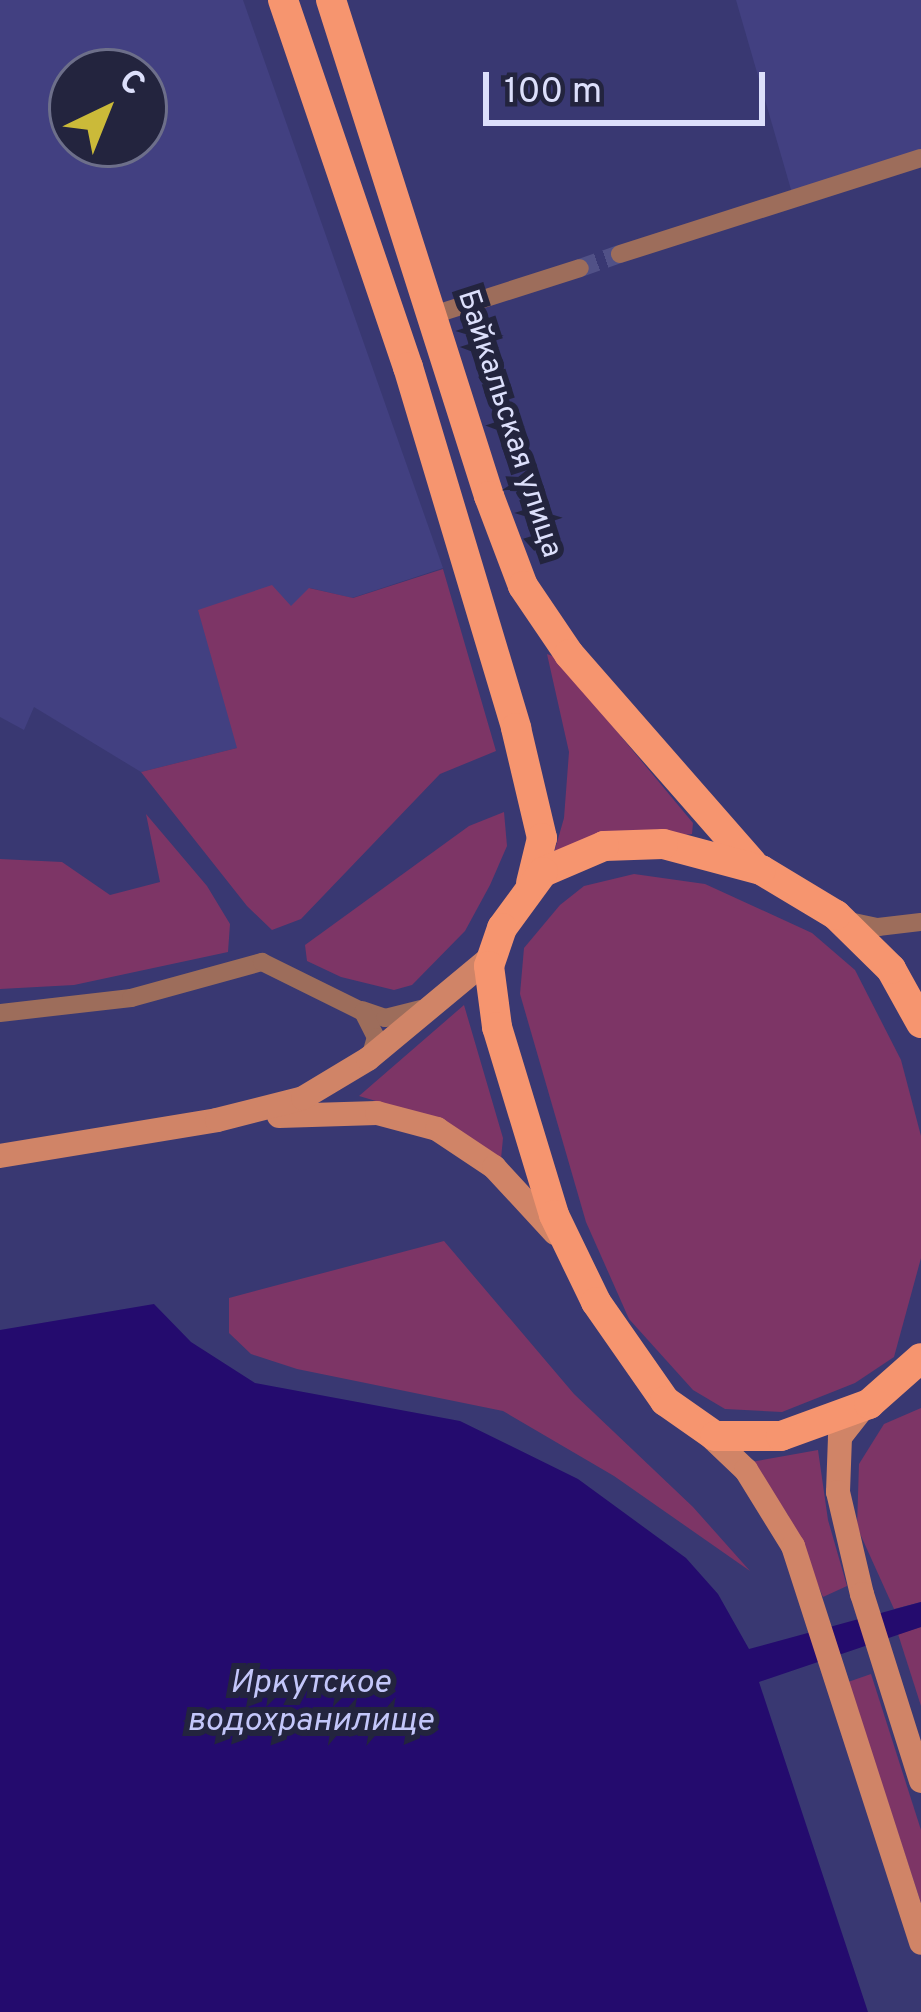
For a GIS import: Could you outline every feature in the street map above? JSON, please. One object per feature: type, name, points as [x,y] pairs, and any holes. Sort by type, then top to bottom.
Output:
[{"type":"main road","points":[[0,1156],[217,1120],[303,1098],[368,1059],[490,957],[531,883],[542,838],[516,728],[408,367],[283,0]]},
{"type":"main road","name":"Байкальская улица","points":[[331,0],[489,496],[532,603],[691,797],[761,870]]},
{"type":"main road","points":[[531,883],[577,853],[622,843],[686,847],[761,870],[836,915],[872,949],[898,978],[921,1023]]},
{"type":"main road","points":[[872,949],[921,972]]},
{"type":"main road","points":[[490,957],[497,1027],[536,1162],[578,1268]]},
{"type":"main road","points":[[217,1120],[347,1111],[430,1126],[467,1147],[513,1184],[578,1268],[649,1384],[740,1463],[779,1520],[814,1606],[921,1943]]},
{"type":"main road","points":[[705,1432],[735,1439],[812,1429],[909,1380],[921,1358]]},
{"type":"main road","points":[[868,1404],[845,1425],[837,1459],[845,1531],[921,1781]]},
{"type":"street","points":[[620,254],[921,158]]},
{"type":"street","points":[[433,314],[580,268]]},
{"type":"street","points":[[836,915],[873,927],[921,922]]},
{"type":"street","points":[[0,1013],[131,998],[262,962],[357,1008],[396,1017],[447,996]]},
{"type":"street","points":[[357,1008],[376,1037],[368,1059]]},
{"type":"shaded area","points":[[0,0],[243,0],[443,568],[352,598],[310,588],[237,748],[141,772],[34,707],[24,730],[0,717]]},
{"type":"shaded area","points":[[736,0],[921,0],[921,155],[792,193]]},
{"type":"shaded area","points":[[443,569],[496,751],[440,774],[301,919],[272,930],[247,906],[141,772],[237,748],[198,610],[272,585],[291,606],[309,588],[353,598]]},
{"type":"shaded area","points":[[547,654],[555,657],[693,823],[692,834],[554,853],[564,818],[569,752]]},
{"type":"shaded area","points":[[504,812],[507,846],[490,885],[465,931],[412,985],[394,990],[341,977],[307,961],[305,945],[469,826]]},
{"type":"shaded area","points":[[146,814],[207,886],[230,924],[228,952],[74,985],[0,989],[0,859],[62,862],[110,895],[160,882]]},
{"type":"shaded area","points":[[634,874],[705,884],[812,933],[855,970],[901,1060],[921,1136],[921,1258],[894,1357],[855,1383],[782,1412],[725,1409],[693,1390],[629,1319],[586,1222],[520,994],[524,948],[560,905],[584,886]]},
{"type":"shaded area","points":[[464,1005],[503,1138],[501,1159],[440,1120],[359,1096]]},
{"type":"shaded area","points":[[444,1241],[574,1394],[693,1507],[750,1571],[614,1476],[503,1411],[297,1369],[251,1354],[229,1333],[229,1298]]},
{"type":"shaded area","points":[[921,1408],[921,1602],[894,1609],[857,1527],[859,1464],[884,1424]]},
{"type":"shaded area","points":[[818,1450],[828,1520],[847,1586],[823,1597],[788,1515],[751,1462]]},
{"type":"shaded area","points":[[921,1627],[921,1706],[898,1634]]},
{"type":"shaded area","points":[[871,1674],[921,1830],[921,1903],[848,1682]]},
{"type":"water","name":"Иркутское водохранилище","points":[[154,1304],[191,1342],[255,1383],[460,1421],[578,1479],[686,1558],[718,1594],[749,1649],[921,1602],[921,1627],[759,1682],[868,2012],[0,2012],[0,1330]]},
{"type":"tunnel","points":[[580,268],[620,254]]}]
